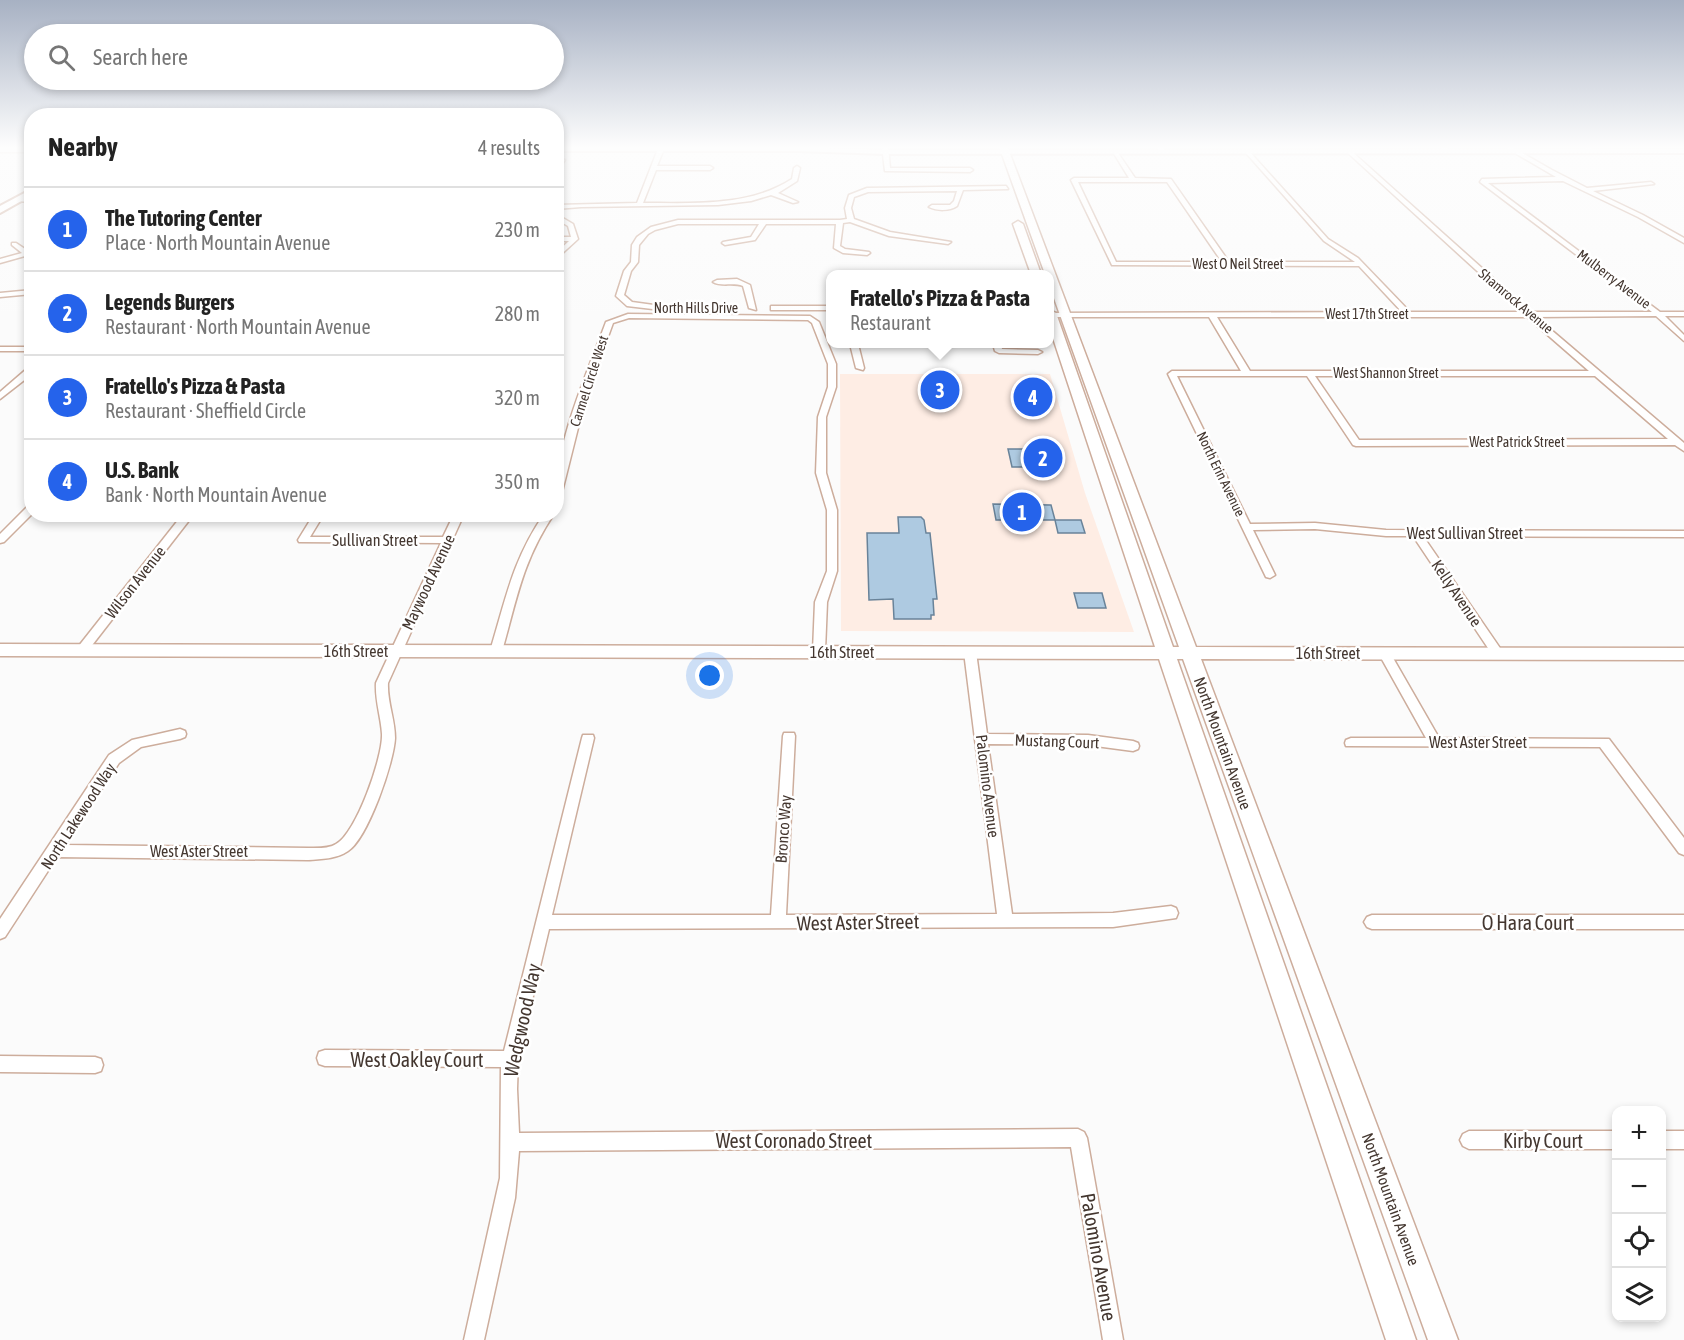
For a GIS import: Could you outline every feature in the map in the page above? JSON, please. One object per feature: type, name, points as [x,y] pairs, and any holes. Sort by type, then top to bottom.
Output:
[{"type":"main road","name":"North Mountain Avenue","points":[[1023,209],[1047,270]]},
{"type":"main road","points":[[1013,210],[1035,270]]},
{"type":"main road","name":"North Mountain Avenue","points":[[1054,287],[1109,439],[1401,1340]]},
{"type":"main road","name":"North Mountain Avenue","points":[[1054,326],[1091,438],[1178,653],[1443,1340]]},
{"type":"main road","points":[[1091,438],[1109,439]]},
{"type":"main road","name":"16th Street","points":[[0,650],[1684,654]]},
{"type":"street","points":[[849,209],[851,220],[889,234],[948,242]]},
{"type":"street","name":"West O Neil Street","points":[[1088,209],[1114,264],[1361,264]]},
{"type":"street","points":[[1189,209],[1228,265]]},
{"type":"street","points":[[1298,209],[1326,240],[1361,264],[1408,314]]},
{"type":"street","name":"Shamrock Avenue","points":[[1413,209],[1680,445]]},
{"type":"street","name":"Mulberry Avenue","points":[[1519,209],[1660,314],[1684,339]]},
{"type":"street","points":[[1629,209],[1684,241]]},
{"type":"street","name":"North Hills Drive","points":[[710,308],[647,308],[623,300],[621,292],[628,271],[635,262],[634,257],[640,237],[648,229],[669,223],[840,222],[851,220]]},
{"type":"street","points":[[564,221],[571,225],[574,239]]},
{"type":"street","points":[[725,243],[753,239],[764,222]]},
{"type":"street","points":[[840,222],[837,247],[843,251],[867,253]]},
{"type":"street","points":[[564,239],[574,239]]},
{"type":"street","points":[[564,249],[574,239]]},
{"type":"street","points":[[14,244],[24,250]]},
{"type":"street","points":[[0,261],[24,254]]},
{"type":"street","points":[[717,282],[737,282],[746,285],[753,308]]},
{"type":"street","points":[[0,295],[24,294]]},
{"type":"street","name":"North Hills Drive","points":[[743,308],[826,308]]},
{"type":"street","name":"West 17th Street","points":[[1054,314],[1684,314]]},
{"type":"street","points":[[1212,315],[1247,374]]},
{"type":"street","name":"Carmel Circle West","points":[[564,465],[581,400],[610,321],[628,316],[810,318],[815,322],[832,364],[832,387],[822,417],[821,473],[832,510],[832,571],[821,602],[819,651]]},
{"type":"street","points":[[855,348],[860,368]]},
{"type":"street","points":[[1006,348],[1038,352]]},
{"type":"street","points":[[0,349],[24,349]]},
{"type":"street","name":"West Patrick Street","points":[[1309,373],[1356,443],[1680,445]]},
{"type":"street","name":"West Shannon Street","points":[[1172,374],[1599,373]]},
{"type":"street","name":"North Erin Avenue","points":[[1172,374],[1270,574]]},
{"type":"street","points":[[0,396],[24,376]]},
{"type":"street","points":[[0,540],[24,516]]},
{"type":"street","name":"Wilson Avenue","points":[[82,650],[183,522]]},
{"type":"street","name":"Sullivan Street","points":[[314,522],[303,540],[447,540]]},
{"type":"street","name":"Maywood Avenue","points":[[341,849],[354,837],[362,822],[388,744],[388,728],[380,697],[382,683],[455,522]]},
{"type":"street","points":[[496,651],[522,564],[533,538],[544,522]]},
{"type":"street","name":"West Sullivan Street","points":[[1246,527],[1315,526],[1364,532],[1416,533],[1684,534]]},
{"type":"street","name":"Kelly Avenue","points":[[1416,533],[1498,654]]},
{"type":"street","name":"Palomino Avenue","points":[[969,652],[1005,920]]},
{"type":"street","points":[[1385,654],[1435,742]]},
{"type":"street","name":"North Lakewood Way","points":[[0,932],[56,851],[114,759],[136,743],[180,735]]},
{"type":"street","name":"Bronco Way","points":[[777,922],[789,736]]},
{"type":"street","name":"Wedgwood Way","points":[[474,1340],[509,1178],[511,1142],[507,1082],[510,1059],[588,738]]},
{"type":"street","name":"Mustang Court","points":[[981,739],[1088,740],[1133,746]]},
{"type":"street","name":"West Aster Street","points":[[1352,743],[1604,742],[1684,849]]},
{"type":"street","name":"West Aster Street","points":[[56,851],[308,854],[341,849]]},
{"type":"street","name":"West Aster Street","points":[[544,922],[1113,920],[1171,913]]},
{"type":"street","name":"O Hara Court","points":[[1372,922],[1684,922]]},
{"type":"street","name":"West Oakley Court","points":[[325,1058],[510,1059]]},
{"type":"street","points":[[0,1064],[94,1065]]},
{"type":"street","name":"Palomino Avenue","points":[[1078,1138],[1113,1340]]},
{"type":"street","name":"West Coronado Street","points":[[511,1142],[1078,1138]]},
{"type":"street","name":"Kirby Court","points":[[1469,1140],[1612,1140]]},
{"type":"street","points":[[1666,1140],[1684,1140]]},
{"type":"shaded area","points":[[840,374],[1050,374],[1085,493],[1134,632],[841,631]]},
{"type":"building","points":[[1016,384],[1042,384],[1050,410],[1022,410]]},
{"type":"building","points":[[1008,449],[1055,449],[1061,467],[1012,467]]},
{"type":"building","points":[[993,504],[1051,505],[1055,520],[996,520]]},
{"type":"building","points":[[898,517],[921,517],[924,520],[926,533],[930,533],[937,599],[933,599],[934,615],[931,615],[931,619],[894,619],[893,599],[869,600],[867,533],[899,533]]},
{"type":"building","points":[[1055,520],[1081,520],[1085,533],[1058,533]]},
{"type":"building","points":[[1074,593],[1102,593],[1106,608],[1078,608]]},
{"type":"place","name":"Fratello's Pizza & Pasta","points":[[940,390]]},
{"type":"place","name":"U.S. Bank","points":[[1033,397]]},
{"type":"place","name":"Legends Burgers","points":[[1043,458]]},
{"type":"place","name":"The Tutoring Center","points":[[1022,512]]}]
